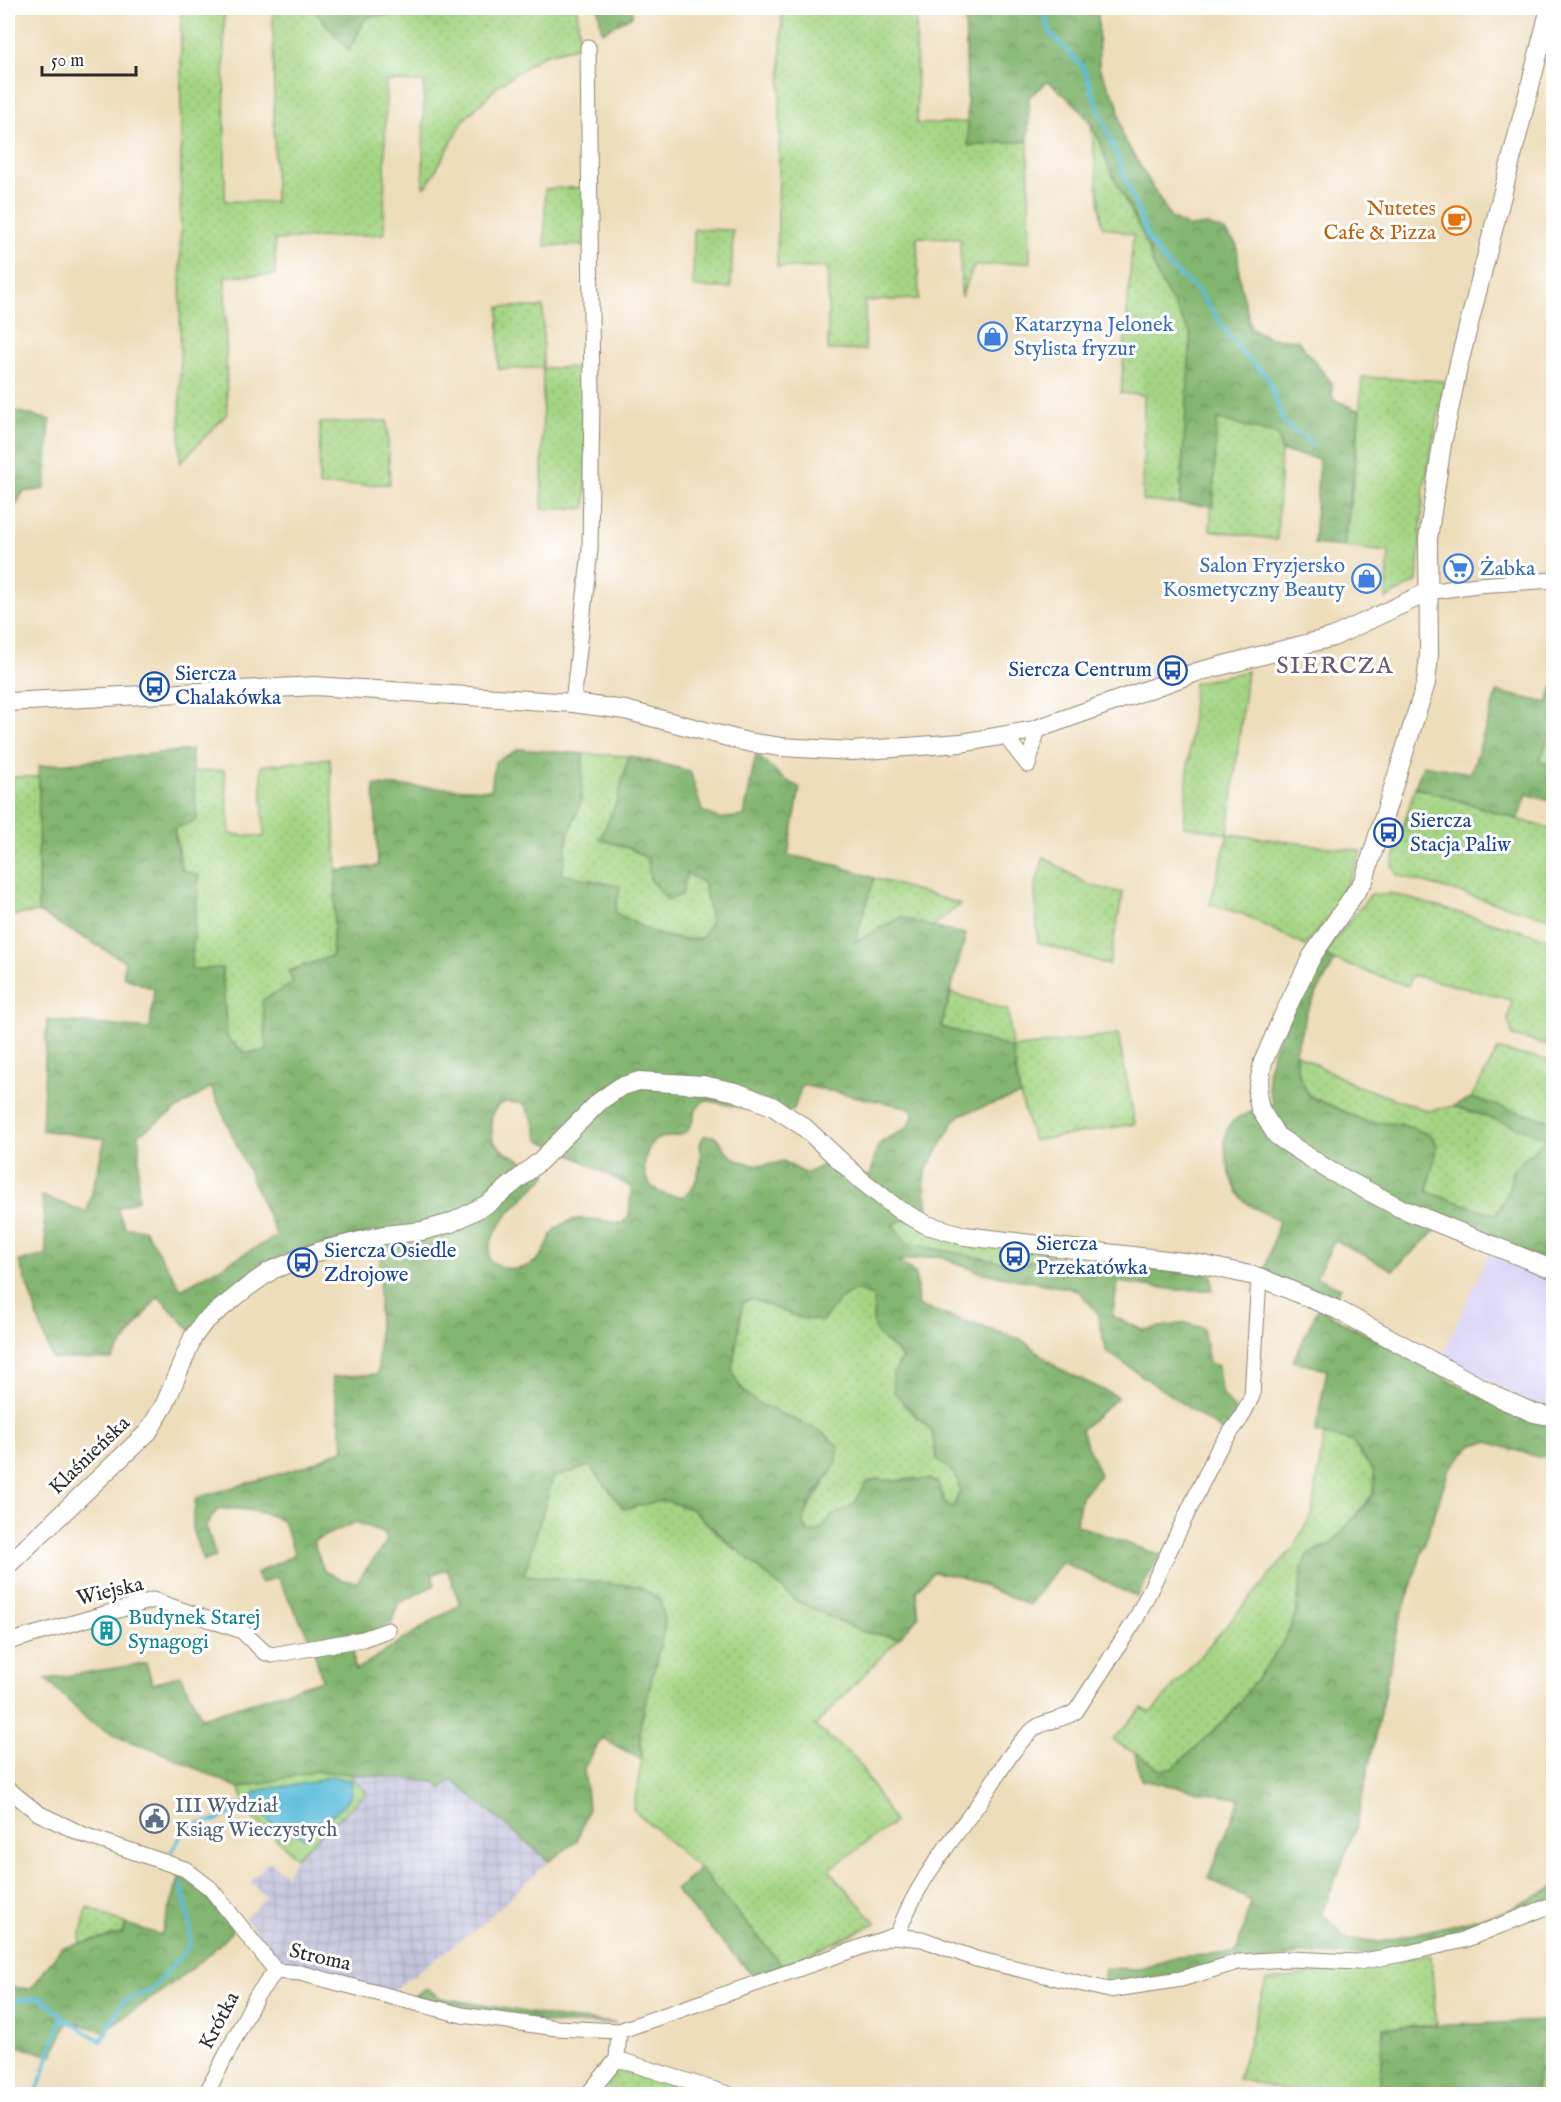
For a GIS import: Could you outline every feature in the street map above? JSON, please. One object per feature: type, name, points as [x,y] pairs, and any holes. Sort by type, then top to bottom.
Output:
[{"type":"street","points":[[1550,8],[1451,396],[1432,502],[1428,539],[1429,655],[1426,683],[1364,880],[1312,956],[1299,981],[1263,1062],[1257,1094],[1260,1109],[1277,1136],[1322,1166],[1400,1208],[1554,1270]]},
{"type":"street","points":[[573,703],[590,550],[592,388],[588,47]]},
{"type":"street","points":[[8,702],[315,686],[573,703],[625,710],[747,742],[816,750],[902,749],[1006,737],[1038,728],[1191,674],[1324,640],[1428,592],[1477,585],[1554,580]]},
{"type":"street","points":[[1006,737],[1028,765],[1038,728]]},
{"type":"street","name":"Klaśnieńska","points":[[8,1565],[148,1432],[165,1404],[193,1337],[204,1322],[272,1270],[320,1251],[384,1235],[422,1231],[450,1222],[489,1203],[539,1162],[600,1101],[620,1087],[639,1081],[703,1085],[736,1092],[772,1106],[804,1126],[861,1180],[899,1210],[927,1225],[965,1236],[1200,1264],[1259,1277],[1338,1310],[1502,1399],[1534,1413],[1554,1417]]},
{"type":"street","points":[[897,1936],[913,1900],[936,1861],[1004,1767],[1032,1731],[1040,1725],[1068,1718],[1076,1711],[1136,1619],[1219,1448],[1241,1418],[1252,1396],[1259,1277]]},
{"type":"street","name":"Wiejska","points":[[8,1642],[153,1600],[242,1631],[264,1652],[272,1655],[363,1639],[388,1630]]},
{"type":"street","name":"Stroma","points":[[8,1790],[38,1813],[84,1835],[185,1869],[210,1888],[276,1971],[300,1973],[447,2012],[489,2020],[557,2028],[619,2031]]},
{"type":"street","points":[[588,2094],[617,2059],[619,2031],[897,1936],[922,1939],[976,1959],[1110,1990],[1181,1979],[1238,1962],[1290,1959],[1358,1962],[1408,1953],[1464,1940],[1554,1904]]},
{"type":"street","name":"Krótka","points":[[206,2094],[257,1995],[276,1971]]},
{"type":"street","points":[[617,2059],[728,2094]]},
{"type":"shaded area","points":[[1489,1252],[1553,1279],[1553,1409],[1539,1407],[1442,1357]]},
{"type":"shaded area","points":[[348,1773],[433,1781],[451,1779],[549,1861],[479,1927],[390,1992],[283,1968],[245,1918],[266,1897],[250,1882],[269,1861],[286,1875],[296,1857],[367,1793]]},
{"type":"green space","points":[[181,8],[224,8],[225,201],[275,202],[273,8],[318,8],[314,10],[366,17],[402,14],[403,8],[577,8],[580,46],[543,55],[499,85],[464,120],[427,186],[423,187],[424,82],[386,81],[384,234],[275,240],[275,275],[225,276],[227,414],[180,463]]},
{"type":"green space","points":[[318,8],[403,8],[403,13],[366,17],[349,51],[314,10]]},
{"type":"green space","points":[[598,8],[632,8],[632,16],[602,32]]},
{"type":"green space","points":[[782,8],[916,8],[917,124],[968,122],[969,146],[1028,141],[1030,262],[974,266],[961,297],[960,238],[917,237],[919,299],[865,301],[865,350],[828,350],[828,268],[777,267]]},
{"type":"green space","points":[[965,8],[1098,8],[1099,68],[1117,102],[1123,137],[1171,218],[1188,227],[1207,225],[1224,231],[1237,245],[1240,282],[1251,329],[1270,338],[1297,340],[1332,383],[1332,399],[1360,411],[1344,547],[1314,544],[1319,459],[1281,451],[1278,435],[1217,419],[1213,506],[1180,504],[1191,335],[1157,275],[1144,237],[1107,163],[1101,143],[1091,124],[1078,107],[1048,81],[1029,97],[1028,141],[968,146]]},
{"type":"green space","points":[[1091,124],[1101,143],[1107,163],[1144,237],[1157,275],[1191,335],[1180,504],[1143,501],[1144,395],[1121,393],[1133,235],[1102,226]]},
{"type":"green space","points":[[586,187],[587,245],[545,246],[545,189]]},
{"type":"green space","points":[[694,229],[733,230],[731,288],[693,287]]},
{"type":"green space","points":[[499,307],[543,307],[543,368],[498,369]]},
{"type":"green space","points":[[586,367],[586,508],[542,509],[543,368]]},
{"type":"green space","points":[[1362,377],[1445,381],[1424,487],[1417,581],[1386,599],[1389,552],[1344,547],[1355,471]]},
{"type":"green space","points":[[8,409],[50,420],[45,489],[23,492],[8,521]]},
{"type":"green space","points":[[1217,418],[1279,435],[1281,451],[1277,540],[1210,530]]},
{"type":"green space","points":[[387,421],[390,484],[319,486],[320,423]]},
{"type":"green space","points":[[1247,671],[1228,834],[1184,826],[1194,683]]},
{"type":"green space","points":[[1553,686],[1553,728],[1539,761],[1553,766],[1553,802],[1527,794],[1518,819],[1415,787],[1423,765],[1471,773],[1497,692],[1548,703]]},
{"type":"green space","points":[[1553,728],[1553,766],[1539,761]]},
{"type":"green space","points":[[519,749],[583,754],[581,801],[568,836],[562,874],[620,886],[615,913],[657,933],[677,939],[702,938],[711,921],[704,883],[686,873],[682,894],[668,901],[650,879],[648,859],[631,849],[600,839],[617,801],[629,756],[690,771],[702,811],[719,819],[744,816],[756,754],[784,779],[800,788],[788,855],[840,866],[874,878],[855,942],[901,917],[932,927],[966,934],[941,1027],[1012,1048],[1020,1095],[962,1114],[955,1120],[926,1171],[924,1180],[929,1217],[902,1220],[893,1225],[907,1243],[1021,1266],[1047,1253],[1065,1261],[1212,1275],[1212,1290],[1177,1290],[1118,1282],[1112,1316],[1143,1330],[1186,1323],[1203,1328],[1209,1363],[1218,1366],[1221,1392],[1238,1414],[1225,1433],[1106,1351],[1098,1313],[1078,1290],[983,1273],[938,1256],[899,1261],[916,1274],[918,1306],[1021,1339],[1058,1368],[1118,1397],[1081,1430],[1100,1475],[1081,1496],[1076,1525],[1160,1555],[1137,1597],[1062,1562],[1029,1605],[961,1577],[933,1572],[916,1591],[919,1616],[899,1638],[860,1631],[795,1600],[691,1509],[664,1500],[624,1509],[590,1466],[553,1477],[524,1575],[638,1586],[660,1599],[665,1625],[640,1726],[642,1760],[602,1738],[584,1768],[588,1808],[577,1841],[549,1861],[451,1779],[442,1789],[433,1781],[317,1771],[239,1788],[153,1749],[123,1739],[90,1722],[46,1679],[146,1663],[153,1684],[180,1675],[202,1718],[322,1680],[312,1643],[277,1577],[261,1583],[256,1573],[295,1555],[283,1521],[251,1510],[217,1510],[206,1525],[216,1557],[203,1561],[192,1529],[196,1498],[306,1466],[344,1449],[332,1377],[378,1374],[380,1243],[377,1231],[283,1255],[205,1315],[191,1331],[158,1296],[112,1359],[52,1359],[19,1261],[47,1255],[42,1196],[87,1212],[105,1139],[42,1130],[47,1020],[150,1029],[154,989],[123,977],[125,961],[38,912],[39,766],[191,750],[197,820],[174,829],[181,869],[199,876],[191,969],[222,968],[227,1038],[245,1053],[267,1051],[262,1000],[293,984],[289,971],[332,956],[337,871],[378,866],[374,785],[491,790],[495,762]],"holes":[[[802,1085],[906,1107],[913,1112],[910,1124],[878,1147],[870,1177],[828,1162],[806,1174],[783,1161],[763,1165],[748,1163],[734,1158],[714,1136],[704,1136],[700,1144],[700,1158],[694,1186],[685,1196],[673,1196],[655,1189],[646,1176],[644,1167],[646,1157],[653,1142],[657,1139],[678,1136],[687,1131],[697,1109],[705,1100],[781,1116],[794,1109]],[[211,1087],[277,1236],[181,1289],[144,1229],[125,1228],[117,1208],[138,1200],[139,1134]],[[505,1102],[524,1104],[534,1122],[539,1140],[631,1187],[629,1217],[622,1223],[587,1219],[567,1222],[555,1230],[540,1257],[522,1268],[509,1269],[490,1260],[489,1249],[500,1225],[548,1174],[507,1153],[493,1141],[492,1118],[495,1109]],[[856,1290],[873,1296],[875,1330],[902,1358],[893,1375],[894,1392],[932,1431],[937,1459],[950,1469],[958,1480],[959,1492],[953,1508],[944,1503],[939,1484],[930,1479],[895,1481],[876,1479],[866,1483],[857,1500],[850,1507],[832,1516],[820,1531],[810,1533],[804,1525],[804,1516],[812,1499],[835,1466],[839,1447],[824,1433],[758,1403],[741,1389],[732,1371],[743,1302],[752,1299],[803,1319],[822,1321],[840,1299]],[[356,1522],[384,1533],[387,1541],[357,1582],[343,1580],[324,1571],[313,1541]],[[447,1569],[460,1605],[355,1670],[352,1637],[391,1624],[399,1603],[435,1585],[432,1575]]]},
{"type":"green space","points":[[583,754],[629,756],[617,801],[600,839],[631,849],[648,859],[650,879],[686,873],[704,883],[711,921],[702,938],[683,939],[664,936],[646,929],[610,909],[561,874],[568,836],[581,801]]},
{"type":"green space","points":[[330,758],[337,871],[332,956],[289,971],[293,984],[267,1051],[245,1053],[227,1038],[222,968],[191,970],[193,924],[174,828],[197,820],[193,772],[224,770],[230,834],[264,837],[261,766]]},
{"type":"green space","points":[[8,777],[39,777],[38,912],[8,916]]},
{"type":"green space","points":[[1415,787],[1553,830],[1553,919],[1397,875],[1392,866]]},
{"type":"green space","points":[[1228,834],[1362,851],[1335,909],[1305,946],[1243,914],[1210,905]]},
{"type":"green space","points":[[1044,857],[1088,885],[1123,893],[1109,965],[1038,942],[1035,887]]},
{"type":"green space","points":[[874,878],[961,904],[932,927],[901,917],[855,942]]},
{"type":"green space","points":[[1390,893],[1553,940],[1553,1017],[1548,1045],[1513,1036],[1508,1019],[1512,1000],[1412,975],[1408,986],[1322,956],[1371,894]]},
{"type":"green space","points":[[1322,956],[1335,961],[1307,1011],[1295,1053],[1299,1075],[1309,1096],[1367,1122],[1400,1124],[1431,1135],[1437,1145],[1427,1192],[1496,1215],[1510,1188],[1512,1171],[1548,1138],[1454,1106],[1471,1098],[1554,1122],[1549,1137],[1554,1138],[1553,1263],[1446,1221],[1393,1270],[1335,1240],[1316,1277],[1341,1288],[1323,1311],[1516,1416],[1554,1426],[1553,1455],[1538,1457],[1488,1442],[1472,1445],[1449,1469],[1399,1623],[1356,1827],[1322,1913],[1345,1938],[1381,1942],[1505,1912],[1553,1888],[1553,1898],[1469,1933],[1406,1949],[1355,1955],[1298,1954],[1122,1985],[1103,1981],[1105,1968],[1140,1969],[1176,1957],[1236,1953],[1251,1901],[1208,1878],[1240,1799],[1141,1780],[1135,1753],[1160,1769],[1172,1769],[1230,1715],[1282,1644],[1296,1615],[1303,1564],[1308,1554],[1330,1546],[1374,1494],[1374,1472],[1352,1441],[1315,1433],[1327,1370],[1293,1361],[1324,1296],[1264,1273],[1279,1221],[1253,1207],[1240,1196],[1232,1181],[1225,1148],[1228,1128],[1232,1122],[1274,1103],[1268,1088],[1269,1070],[1274,1050],[1282,1029]]},
{"type":"green space","points":[[951,993],[1008,1010],[1012,1048],[941,1027]]},
{"type":"green space","points":[[1118,1034],[1135,1124],[1033,1141],[1020,1095],[1012,1048]]},
{"type":"green space","points":[[1498,1050],[1553,1061],[1553,1122],[1471,1098]]},
{"type":"green space","points":[[1295,1053],[1355,1085],[1429,1111],[1454,1106],[1549,1137],[1512,1171],[1510,1188],[1496,1215],[1427,1192],[1437,1145],[1431,1135],[1400,1124],[1367,1122],[1309,1096],[1299,1075]]},
{"type":"green space","points":[[902,1219],[1047,1253],[1021,1266],[907,1243],[893,1225]]},
{"type":"green space","points":[[856,1290],[873,1296],[873,1322],[876,1330],[902,1358],[893,1375],[905,1406],[932,1431],[937,1459],[955,1475],[959,1492],[952,1508],[944,1503],[943,1493],[916,1478],[895,1481],[876,1479],[861,1491],[857,1500],[850,1507],[833,1516],[820,1531],[810,1533],[804,1525],[804,1516],[835,1466],[760,1406],[736,1381],[732,1371],[735,1336],[743,1302],[752,1299],[803,1319],[822,1320],[840,1299]]},
{"type":"green space","points":[[1324,1435],[1352,1441],[1374,1472],[1373,1494],[1330,1546],[1318,1548],[1303,1564],[1296,1615],[1282,1644],[1230,1715],[1172,1769],[1160,1769],[1113,1740],[1142,1708],[1151,1713],[1294,1547],[1312,1513]]},
{"type":"green space","points":[[590,1466],[624,1509],[664,1500],[691,1509],[732,1547],[860,1631],[899,1638],[815,1726],[856,1759],[894,1822],[829,1870],[876,1923],[783,1966],[700,1869],[633,1809],[642,1760],[640,1726],[665,1625],[523,1575],[553,1477]]},
{"type":"green space","points":[[317,1771],[348,1773],[367,1793],[296,1857],[250,1815],[239,1788]]},
{"type":"green space","points":[[700,1869],[783,1966],[754,1977],[675,1890]]},
{"type":"green space","points":[[180,1876],[201,1890],[233,1930],[211,1953],[169,1986],[104,2031],[68,2021],[52,2056],[8,2043],[8,1987],[31,1989],[61,1948],[122,1934],[126,1924],[161,1935]]},
{"type":"green space","points":[[87,1907],[126,1924],[122,1934],[79,1944]]},
{"type":"green space","points":[[1431,1955],[1436,2025],[1383,2028],[1379,2094],[1299,2094],[1238,2079],[1266,1981]]},
{"type":"green space","points":[[427,1988],[440,1998],[566,2019],[616,2023],[561,2024],[487,2016],[413,1997]]},
{"type":"green space","points":[[1553,2020],[1553,2094],[1535,2094],[1545,2021]]},
{"type":"green space","points":[[1545,2021],[1535,2094],[1379,2094],[1383,2028]]},
{"type":"green space","points":[[618,2064],[715,2094],[594,2094]]},
{"type":"water","points":[[330,1776],[352,1781],[350,1797],[345,1804],[305,1838],[274,1826],[251,1801],[254,1794],[261,1790],[315,1782]]},
{"type":"waterway","points":[[1042,8],[1051,34],[1083,67],[1149,240],[1166,263],[1199,292],[1241,352],[1268,377],[1284,423],[1313,445]]},
{"type":"waterway","points":[[171,1853],[186,1827],[217,1820],[232,1813],[234,1807],[251,1801]]},
{"type":"waterway","points":[[8,2001],[42,1998],[65,2019],[101,2041],[123,2002],[152,1990],[190,1945],[190,1921],[181,1885]]},
{"type":"waterway","points":[[36,2094],[63,2016]]},
{"type":"place","name":"Nutetes Cafe & Pizza","points":[[1457,221]]},
{"type":"place","name":"Katarzyna Jelonek Stylista fryzur","points":[[993,337]]},
{"type":"place","name":"Żabka","points":[[1459,569]]},
{"type":"place","name":"Salon Fryzjersko Kosmetyczny Beauty","points":[[1366,578]]},
{"type":"place","name":"Siercza Centrum","points":[[1173,670]]},
{"type":"place","name":"Siercza Chalakówka","points":[[154,686]]},
{"type":"place","name":"Siercza Stacja Paliw","points":[[1389,833]]},
{"type":"place","name":"Siercza Przekatówka","points":[[1015,1256]]},
{"type":"place","name":"Siercza Osiedle Zdrojowe","points":[[303,1263]]},
{"type":"place","name":"Budynek Starej Synagogi","points":[[107,1630]]},
{"type":"place","name":"III Wydział Ksiąg Wieczystych","points":[[154,1818]]},
{"type":"district","name":"SIERCZA","points":[[1335,666]]}]
